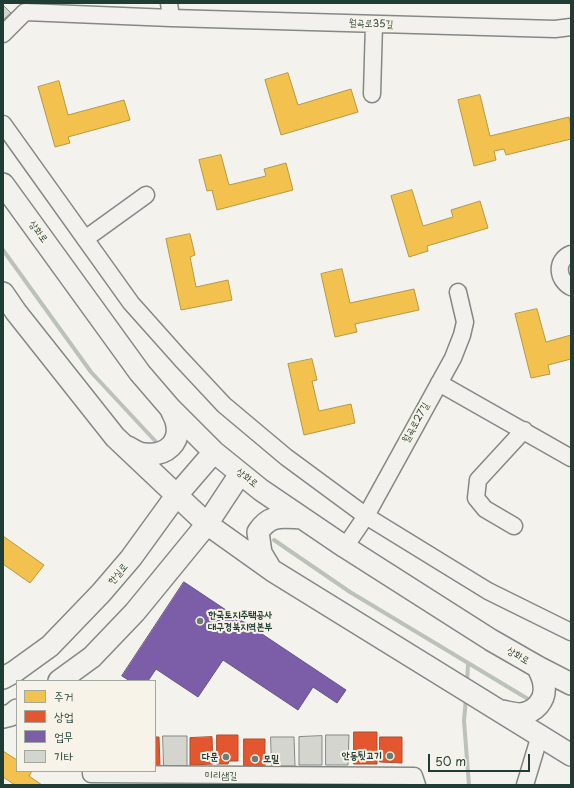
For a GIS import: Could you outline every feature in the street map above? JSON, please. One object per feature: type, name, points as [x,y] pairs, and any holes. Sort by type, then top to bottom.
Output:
[{"type":"main road","name":"상화로","points":[[3,184],[140,372],[170,409],[214,452],[240,474],[345,548],[491,640],[538,667],[570,680]]},
{"type":"main road","points":[[3,293],[115,437],[207,524],[270,568],[571,755]]},
{"type":"main road","points":[[122,443],[137,452],[144,454],[168,451],[174,443],[177,431],[176,420],[170,409]]},
{"type":"main road","name":"한실로","points":[[3,678],[14,672],[50,646],[101,593],[131,558],[176,496],[214,452]]},
{"type":"main road","points":[[60,680],[92,657],[135,612],[207,524],[240,474]]},
{"type":"main road","points":[[270,568],[261,553],[258,532],[268,520],[280,516],[301,518]]},
{"type":"main road","points":[[499,710],[522,714],[535,709],[540,704],[545,690],[538,667]]},
{"type":"main road","points":[[3,717],[11,715],[16,711]]},
{"type":"street","name":"월곡로35길","points":[[3,34],[23,6],[170,11],[374,24],[555,29],[571,27]]},
{"type":"street","points":[[372,94],[374,24]]},
{"type":"street","points":[[3,124],[131,303],[224,404],[286,457],[366,516],[488,591],[571,632]]},
{"type":"street","points":[[85,239],[146,195]]},
{"type":"street","points":[[571,254],[563,259],[559,270],[562,281],[571,287]]},
{"type":"street","name":"월곡로27길","points":[[345,548],[366,516],[439,383],[462,336],[465,322],[458,292]]},
{"type":"street","points":[[439,383],[571,458]]},
{"type":"street","points":[[514,526],[484,509],[476,498],[478,480],[524,430]]},
{"type":"street","points":[[525,785],[540,736]]},
{"type":"street","name":"미리샘길","points":[[91,777],[260,780],[414,776],[417,785]]},
{"type":"building: 주거","points":[[288,73],[298,105],[351,89],[358,112],[281,135],[265,80]]},
{"type":"building: 주거","points":[[59,81],[68,115],[124,100],[130,120],[68,137],[70,143],[55,147],[38,87]]},
{"type":"building: 주거","points":[[480,95],[490,136],[569,117],[571,139],[506,155],[504,149],[494,151],[496,160],[474,166],[458,100]]},
{"type":"building: 주거","points":[[221,155],[229,185],[266,176],[264,169],[286,163],[293,190],[217,210],[212,190],[207,191],[199,160]]},
{"type":"building: 주거","points":[[412,190],[423,226],[453,217],[451,210],[480,201],[488,228],[427,246],[428,251],[409,257],[391,196]]},
{"type":"building: 주거","points":[[190,234],[195,255],[190,257],[196,287],[228,280],[232,300],[181,310],[166,239]]},
{"type":"building: 주거","points":[[342,269],[350,303],[414,289],[419,310],[355,324],[357,332],[335,337],[321,274]]},
{"type":"building: 주거","points":[[537,309],[546,342],[571,335],[571,359],[548,365],[550,374],[531,378],[515,314]]},
{"type":"building: 주거","points":[[312,359],[317,380],[312,381],[319,411],[351,404],[355,423],[304,435],[288,364]]},
{"type":"building: 주거","points":[[3,536],[44,565],[30,583],[3,564]]},
{"type":"building: 주거","points":[[3,751],[16,759],[16,772],[31,772],[29,776],[42,785],[15,785],[3,777]]},
{"type":"building: 상업","points":[[354,732],[377,732],[377,764],[354,764]]},
{"type":"building: 상업","points":[[217,735],[238,735],[238,761],[229,761],[228,764],[217,764]]},
{"type":"building: 상업","points":[[156,737],[159,737],[160,766],[156,766]]},
{"type":"building: 상업","points":[[212,737],[213,764],[190,765],[190,738]]},
{"type":"building: 상업","points":[[380,737],[402,737],[402,763],[380,762]]},
{"type":"building: 상업","points":[[244,739],[265,739],[265,766],[244,766]]},
{"type":"building: 업무","name":"한국토지주택공사 대구경북지역본부","points":[[184,582],[346,690],[337,703],[313,687],[298,710],[223,660],[198,697],[156,669],[149,680],[128,680],[122,676]]},
{"type":"building: 기타","points":[[3,5],[11,13],[3,20]]},
{"type":"building: 기타","points":[[326,735],[349,735],[348,765],[326,765]]},
{"type":"building: 기타","points":[[163,736],[187,736],[187,766],[164,766]]},
{"type":"building: 기타","points":[[322,736],[322,765],[299,765],[299,737]]},
{"type":"building: 기타","points":[[271,737],[294,737],[295,766],[272,766]]},
{"type":"waterway","points":[[3,250],[91,372],[158,444]]},
{"type":"waterway","points":[[274,540],[350,592],[533,702]]},
{"type":"waterway","points":[[467,683],[468,664]]},
{"type":"waterway","points":[[466,698],[464,721],[469,785]]},
{"type":"place","name":"한국토지주택공사 대구경북지역본부","points":[[200,621]]},
{"type":"place","name":"안동뒷고기","points":[[390,756]]},
{"type":"place","name":"다문","points":[[226,757]]},
{"type":"place","name":"모밀","points":[[255,759]]}]
